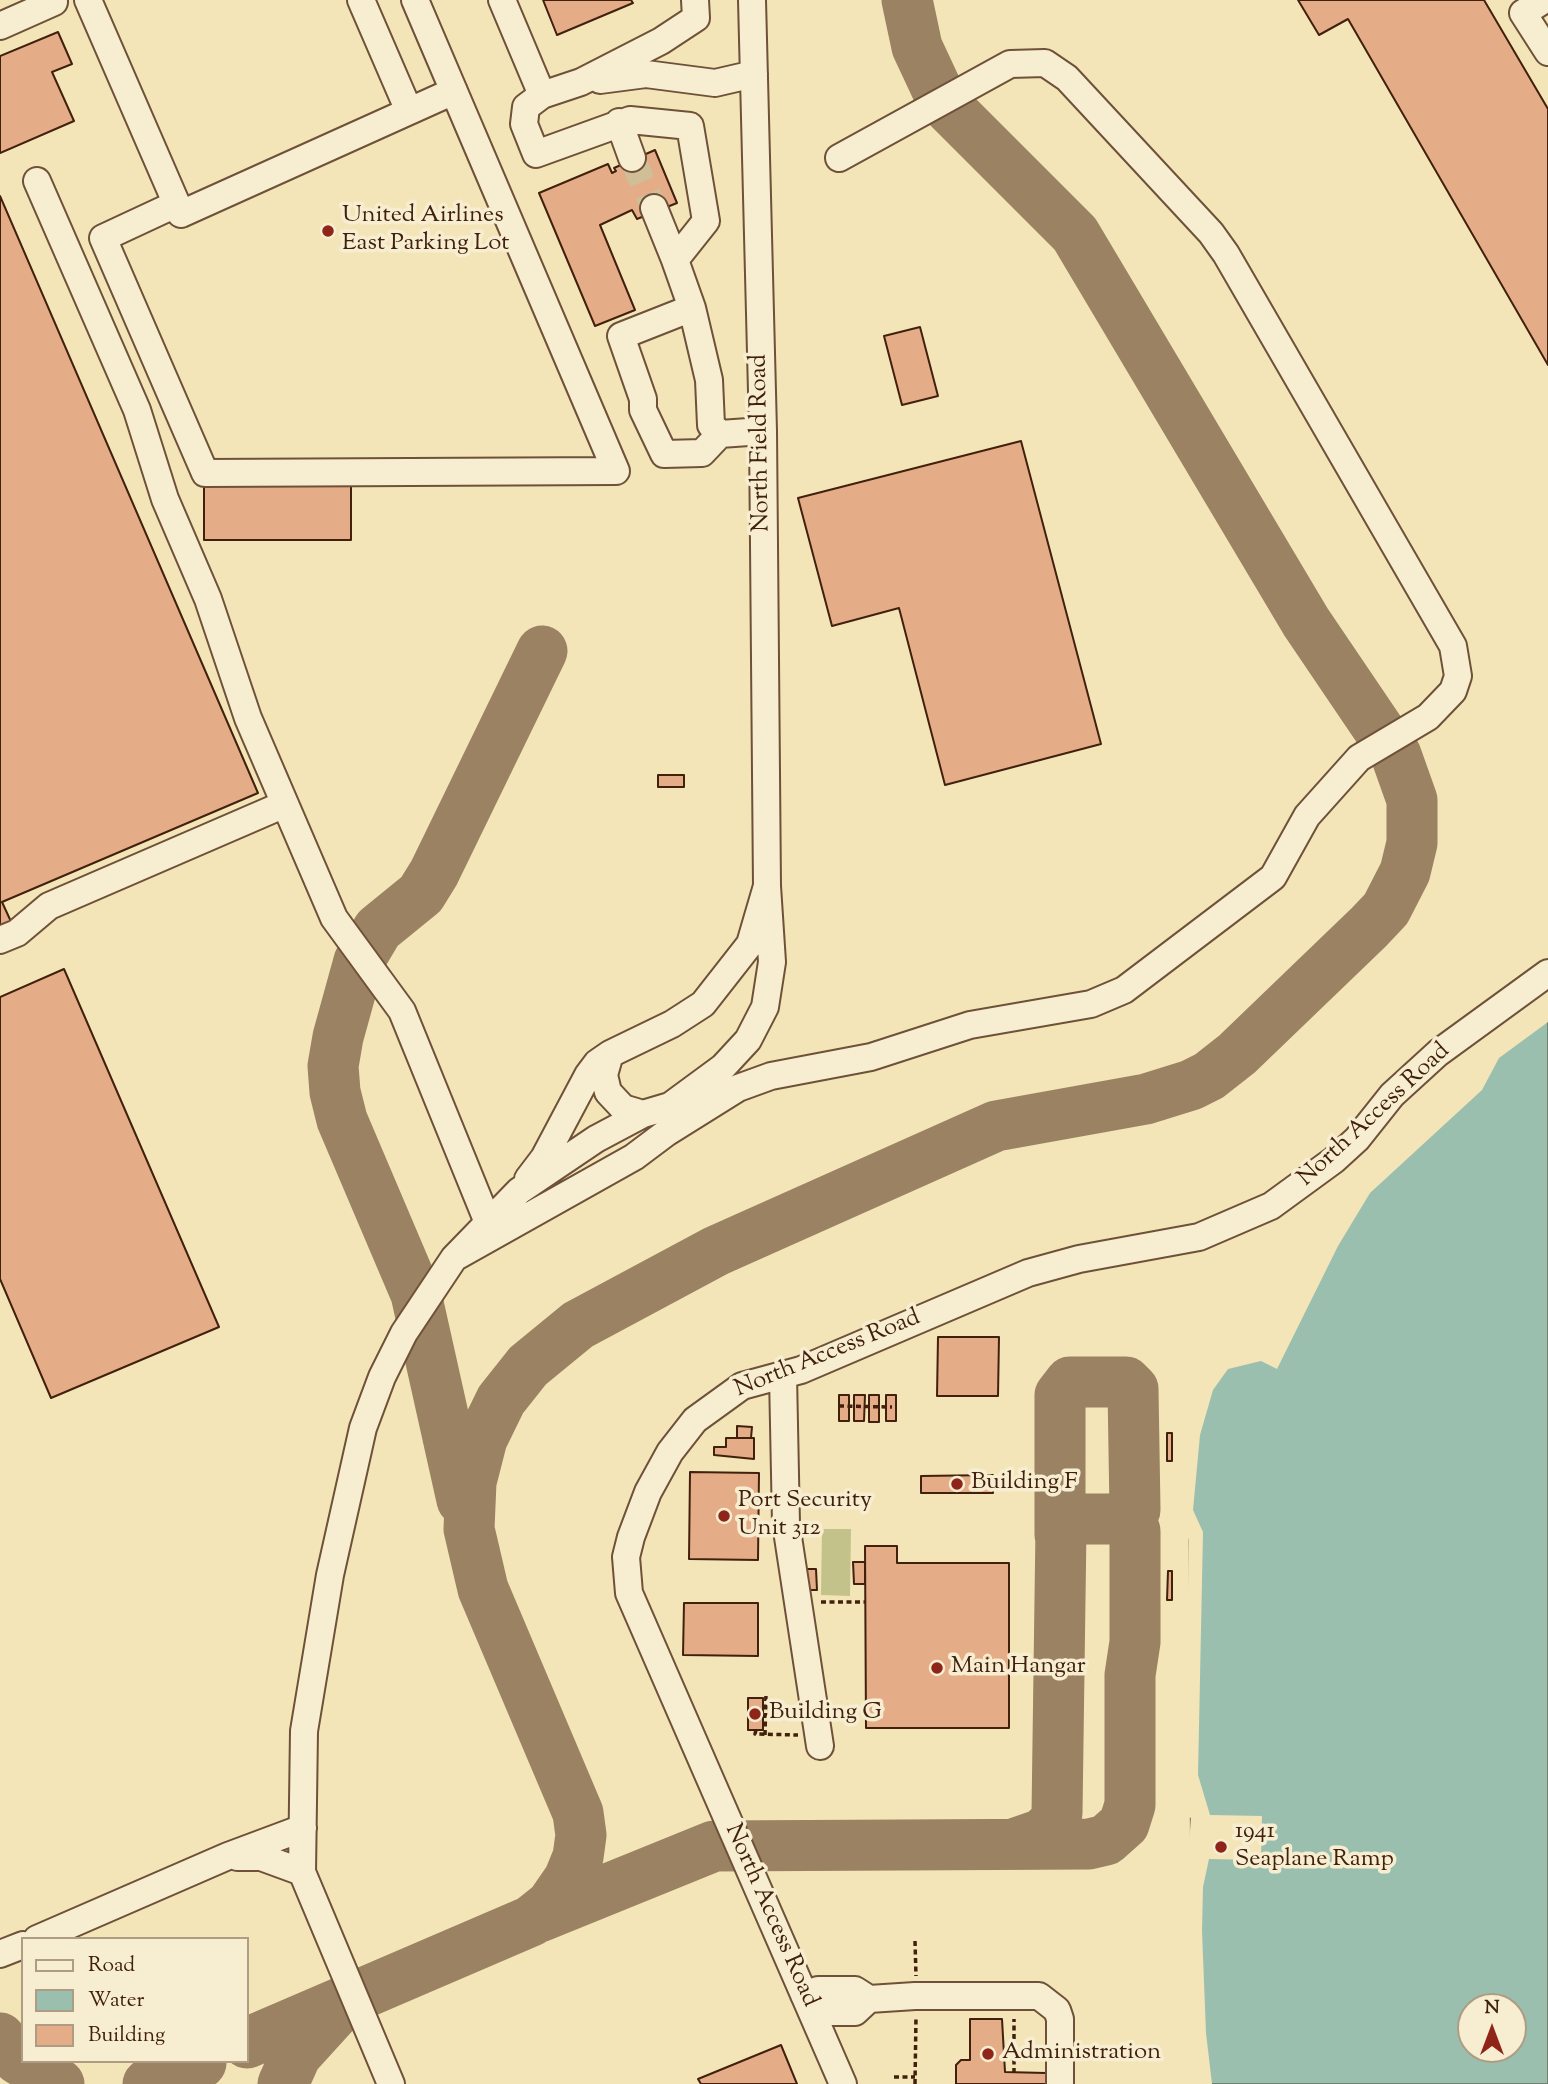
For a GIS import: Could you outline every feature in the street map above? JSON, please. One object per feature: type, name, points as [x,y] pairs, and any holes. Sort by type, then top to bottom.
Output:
[{"type":"street","points":[[88,0],[179,209]]},
{"type":"street","points":[[361,0],[409,111]]},
{"type":"street","points":[[415,0],[454,91],[616,471],[205,473],[103,238],[179,209],[454,91]]},
{"type":"street","points":[[502,0],[542,95]]},
{"type":"street","points":[[675,260],[706,221],[690,126],[630,120],[619,122],[536,154],[524,124],[526,107],[542,95],[581,82],[661,41],[696,18],[695,0]]},
{"type":"street","name":"North Field Road","points":[[519,1191],[596,1139],[643,1114],[670,1106],[723,1067],[748,1040],[765,1007],[772,962],[767,886],[763,431],[752,0]]},
{"type":"street","points":[[1544,0],[1523,13],[1548,52]]},
{"type":"street","points":[[0,26],[54,2]]},
{"type":"street","points":[[454,1258],[634,1157],[666,1133],[738,1088],[771,1076],[871,1057],[970,1025],[1091,1004],[1124,989],[1273,877],[1307,816],[1359,758],[1428,717],[1453,691],[1458,676],[1458,662],[1453,646],[1226,254],[1211,233],[1067,78],[1045,64],[1010,64],[839,158]]},
{"type":"street","points":[[581,82],[646,74],[715,83],[754,74]]},
{"type":"street","points":[[619,122],[632,158]]},
{"type":"street","points":[[37,181],[136,410],[165,499],[208,599],[248,718],[334,918],[402,1011],[487,1220]]},
{"type":"street","points":[[654,208],[692,308],[709,380],[711,425],[720,434]]},
{"type":"street","points":[[692,308],[621,336],[643,399],[643,410],[663,454],[702,453],[720,434],[763,431]]},
{"type":"street","points":[[0,940],[17,933],[49,906],[285,804]]},
{"type":"street","name":"North Field Road","points":[[610,1054],[672,1024],[703,1004],[750,944],[767,886]]},
{"type":"street","name":"North Access Road","points":[[843,2084],[633,1601],[626,1576],[626,1557],[643,1503],[658,1471],[682,1435],[724,1396],[741,1386],[829,1359],[1028,1273],[1079,1259],[1199,1237],[1271,1206],[1335,1160],[1357,1139],[1392,1096],[1438,1053],[1548,973]]},
{"type":"street","points":[[610,1054],[604,1075],[608,1092],[623,1108],[643,1114]]},
{"type":"street","points":[[391,2084],[302,1872],[304,1731],[330,1575],[362,1428],[382,1377],[404,1333],[454,1258],[487,1220],[519,1191],[544,1158],[588,1075],[597,1063],[610,1054]]},
{"type":"street","points":[[783,1375],[786,1524],[819,1741]]},
{"type":"street","points":[[42,1937],[228,1856],[303,1828]]},
{"type":"street","points":[[228,1856],[261,1857],[302,1872]]},
{"type":"street","points":[[0,1954],[21,1946]]},
{"type":"street","points":[[809,2006],[818,1990],[855,1990],[869,1999],[915,1996],[1039,1996],[1057,2010],[1060,2019],[1060,2084]]},
{"type":"path","points":[[839,1406],[892,1407]]},
{"type":"path","points":[[798,1601],[865,1602]]},
{"type":"path","points":[[765,1735],[766,1693]]},
{"type":"path","points":[[756,1730],[755,1734],[819,1741]]},
{"type":"path","points":[[915,1941],[916,1978]]},
{"type":"path","points":[[1014,2006],[1014,2073]]},
{"type":"path","points":[[915,2084],[916,2007]]},
{"type":"path","points":[[894,2077],[915,2077]]},
{"type":"shaded area","points":[[822,1529],[851,1529],[850,1596],[821,1595]]},
{"type":"water","points":[[1548,1004],[1548,2084],[1186,2084],[1191,1859],[1189,1398],[1221,1357],[1255,1358],[1350,1198]]},
{"type":"pier","points":[[1548,1000],[1548,1022],[1499,1058],[1482,1090],[1370,1193],[1338,1246],[1277,1369],[1261,1361],[1228,1369],[1213,1390],[1200,1435],[1193,1510],[1203,1532],[1198,1775],[1210,1815],[1262,1816],[1261,1860],[1209,1859],[1203,1887],[1202,1931],[1206,2033],[1212,2084],[1182,2084],[1184,1859],[1188,1856],[1191,1818],[1184,1815],[1189,1540],[1180,1521],[1186,1397],[1192,1383],[1219,1354],[1242,1349],[1254,1354],[1347,1196],[1407,1109],[1452,1066]]},
{"type":"building","points":[[543,0],[631,0],[633,3],[557,35]]},
{"type":"building","points":[[1298,0],[1484,0],[1548,109],[1548,365],[1348,19],[1319,35]]},
{"type":"building","points":[[58,32],[72,64],[52,72],[74,121],[0,153],[0,56]]},
{"type":"building","points":[[655,150],[677,203],[637,219],[632,210],[600,225],[635,310],[595,326],[539,193],[608,164],[612,173],[616,171],[614,168]]},
{"type":"building","points":[[0,196],[258,793],[2,902],[13,926],[0,926]]},
{"type":"building","points":[[920,327],[938,396],[902,405],[884,336]]},
{"type":"building","points":[[1021,441],[1101,744],[945,785],[899,608],[832,626],[798,498]]},
{"type":"building","points":[[204,485],[351,485],[351,540],[204,540]]},
{"type":"building","points":[[658,775],[684,775],[684,787],[658,787]]},
{"type":"building","points":[[64,969],[219,1327],[51,1398],[0,1279],[0,997]]},
{"type":"building","points":[[938,1337],[999,1337],[998,1396],[937,1396]]},
{"type":"building","points":[[839,1395],[849,1395],[849,1421],[839,1421]]},
{"type":"building","points":[[854,1395],[865,1395],[864,1421],[854,1421]]},
{"type":"building","points":[[869,1395],[879,1395],[879,1422],[869,1422]]},
{"type":"building","points":[[886,1395],[896,1395],[896,1421],[886,1421]]},
{"type":"building","points":[[737,1426],[752,1427],[751,1438],[737,1438]]},
{"type":"building","points":[[1167,1433],[1172,1433],[1172,1461],[1167,1461]]},
{"type":"building","points":[[726,1438],[754,1438],[754,1459],[714,1455],[714,1447],[726,1447]]},
{"type":"building","name":"Port Security Unit 312","points":[[690,1472],[759,1473],[758,1560],[689,1559]]},
{"type":"building","name":"Building F","points":[[993,1475],[993,1493],[921,1493],[921,1476]]},
{"type":"building","name":"Main Hangar","points":[[865,1546],[897,1546],[897,1563],[1009,1563],[1009,1728],[866,1728]]},
{"type":"building","points":[[853,1562],[865,1562],[865,1584],[854,1584]]},
{"type":"building","points":[[804,1569],[816,1569],[817,1590],[805,1590]]},
{"type":"building","points":[[1168,1571],[1172,1571],[1172,1600],[1167,1600]]},
{"type":"building","points":[[684,1603],[758,1603],[758,1656],[683,1655]]},
{"type":"building","name":"Building G","points":[[748,1698],[763,1698],[763,1730],[748,1730]]},
{"type":"building","name":"Administration","points":[[970,2019],[1002,2019],[1005,2072],[1046,2073],[1052,2084],[956,2084],[956,2065],[961,2060],[970,2060]]},
{"type":"building","points":[[781,2045],[797,2084],[701,2084],[698,2079]]},
{"type":"taxiway","points":[[248,2043],[531,1921],[551,1905],[569,1879],[578,1857],[581,1835],[578,1813],[483,1589],[469,1529],[471,1482],[482,1439],[501,1400],[528,1366],[578,1325],[716,1251],[996,1126],[1146,1099],[1191,1085],[1209,1076],[1237,1054],[1369,927],[1386,909],[1405,872],[1412,843],[1412,800],[1396,755],[1306,622],[1075,234],[950,109],[938,92],[917,47],[907,0]]},
{"type":"taxiway","points":[[462,1500],[416,1294],[342,1120],[335,1092],[333,1066],[338,1037],[359,961],[378,929],[421,894],[434,873],[542,651]]},
{"type":"taxiway","points":[[1060,1535],[1060,1395],[1070,1382],[1126,1382],[1133,1389],[1135,1510],[1123,1519]]},
{"type":"taxiway","points":[[539,1917],[714,1846],[1089,1844],[1106,1840],[1124,1824],[1130,1805],[1130,1675],[1135,1642],[1135,1531],[1130,1523],[1123,1519],[1074,1519],[1061,1528],[1057,1813],[1054,1823],[1042,1834],[1016,1843]]},
{"type":"taxiway","points":[[283,2084],[296,2055],[336,2011]]},
{"type":"taxiway","points":[[0,2038],[21,2061]]},
{"type":"taxiway","points":[[25,2063],[59,2084]]},
{"type":"taxiway","points":[[148,2084],[201,2063]]},
{"type":"tunnel","points":[[632,158],[654,208]]},
{"type":"place","name":"United Airlines East Parking Lot","points":[[328,231]]},
{"type":"place","name":"Building F","points":[[957,1484]]},
{"type":"place","name":"Port Security Unit 312","points":[[724,1516]]},
{"type":"place","name":"Main Hangar","points":[[937,1668]]},
{"type":"place","name":"Building G","points":[[755,1714]]},
{"type":"place","name":"1941 Seaplane Ramp","points":[[1221,1847]]},
{"type":"place","name":"Administration","points":[[988,2054]]}]
